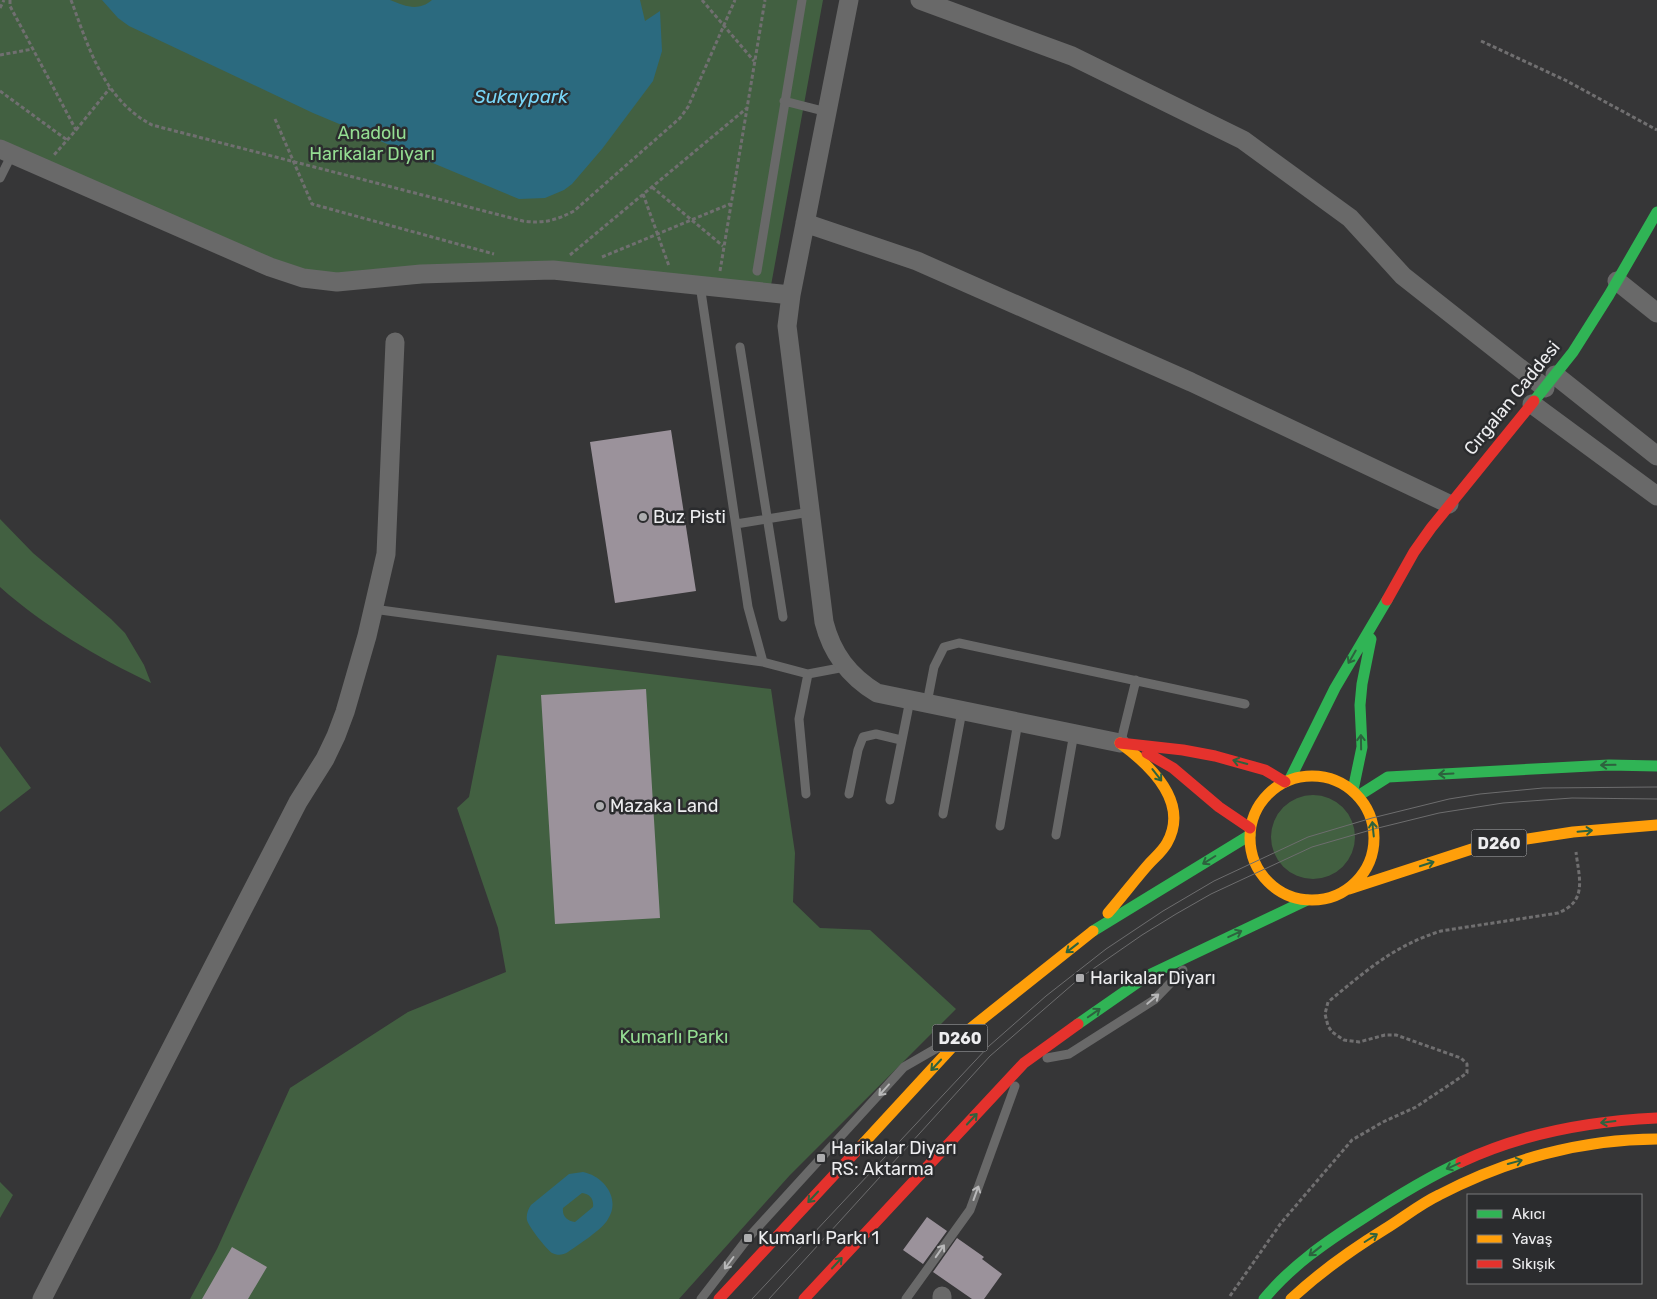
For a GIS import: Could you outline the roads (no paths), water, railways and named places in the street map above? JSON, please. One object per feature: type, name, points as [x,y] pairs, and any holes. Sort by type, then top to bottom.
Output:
[{"type":"main road","name":"Cırgalan Caddesi","points":[[1387,600],[1414,552],[1449,504],[1505,434],[1532,404],[1593,322],[1657,212]]},
{"type":"main road","points":[[1288,780],[1337,682],[1387,600]]},
{"type":"main road","points":[[1356,793],[1362,747],[1360,705],[1365,662],[1387,600]]},
{"type":"main road","points":[[1120,743],[1184,750],[1215,756],[1266,770],[1288,780]]},
{"type":"main road","points":[[1120,743],[1148,754],[1173,768],[1250,832]]},
{"type":"main road","points":[[1093,931],[1167,843],[1173,826],[1173,807],[1164,786],[1146,763],[1120,743]]},
{"type":"main road","points":[[1356,793],[1388,777],[1609,765],[1657,766]]},
{"type":"main road","points":[[1318,775],[1337,780],[1356,793],[1365,804],[1372,818],[1374,848],[1371,861],[1365,872],[1347,890],[1321,900],[1307,900],[1285,894],[1267,880],[1255,863],[1250,832],[1253,816],[1267,794],[1288,780],[1318,775]]},
{"type":"main road","name":"D260","points":[[1347,890],[1481,846],[1573,832],[1657,824]]},
{"type":"main road","name":"D260","points":[[719,1299],[966,1032],[1093,931],[1250,832]]},
{"type":"main road","points":[[804,1299],[1024,1063],[1147,976],[1307,900]]},
{"type":"main road","points":[[1264,1299],[1291,1270],[1325,1243],[1411,1187],[1446,1168],[1522,1139],[1573,1126],[1641,1118],[1657,1118]]},
{"type":"main road","points":[[1291,1299],[1314,1277],[1353,1249],[1438,1195],[1499,1166],[1579,1146],[1640,1139],[1657,1139]]},
{"type":"street","points":[[849,0],[791,295],[787,326],[824,622],[832,646],[845,667],[866,686],[877,693],[1120,743]]},
{"type":"street","points":[[920,0],[1072,56],[1243,140],[1350,218],[1403,276],[1657,456]]},
{"type":"street","points":[[6,152],[270,267],[303,278],[337,282],[430,274],[553,270],[791,295]]},
{"type":"street","points":[[805,223],[918,261],[1191,382],[1449,504]]},
{"type":"street","points":[[1617,281],[1657,313]]},
{"type":"street","points":[[42,1299],[298,802],[316,774],[336,736],[345,712],[386,554],[396,342]]},
{"type":"street","points":[[1532,404],[1657,496]]},
{"type":"lane","points":[[757,271],[802,0]]},
{"type":"lane","points":[[784,101],[827,112]]},
{"type":"lane","points":[[0,178],[6,152]]},
{"type":"lane","points":[[708,286],[736,524],[748,607],[764,662]]},
{"type":"lane","points":[[740,347],[783,617]]},
{"type":"lane","points":[[736,524],[810,512]]},
{"type":"lane","points":[[373,609],[764,662],[808,674],[845,667]]},
{"type":"lane","points":[[890,800],[901,740],[944,646],[959,643],[1245,704]]},
{"type":"lane","points":[[806,794],[799,719],[808,674]]},
{"type":"lane","points":[[1120,743],[1136,680]]},
{"type":"lane","points":[[943,814],[962,710]]},
{"type":"lane","points":[[1000,826],[1018,722]]},
{"type":"lane","points":[[1056,835],[1074,733]]},
{"type":"lane","points":[[849,794],[858,750],[863,738],[876,734],[901,740]]},
{"type":"lane","points":[[906,1299],[970,1210],[1024,1063],[1069,1054],[1123,1020],[1154,1000],[1202,950]]},
{"type":"lane","points":[[702,1299],[748,1238],[904,1067],[966,1032]]},
{"type":"water","name":"Sukaypark","points":[[102,0],[390,0],[406,6],[417,7],[427,4],[432,0],[640,0],[645,21],[660,11],[662,51],[653,81],[602,149],[572,184],[564,190],[545,198],[519,199],[313,113],[129,26],[118,18]]},
{"type":"water","points":[[583,1172],[591,1174],[604,1183],[611,1196],[612,1211],[605,1223],[590,1237],[566,1253],[556,1255],[542,1243],[534,1232],[528,1223],[527,1214],[531,1205],[569,1174]],"holes":[[[582,1193],[592,1199],[593,1207],[575,1222],[570,1221],[564,1216],[563,1208]]]},
{"type":"tram line","points":[[752,1299],[989,1046],[1046,996],[1106,949],[1163,911],[1214,881],[1308,837],[1372,818],[1449,799],[1543,788],[1657,787]]},
{"type":"tram line","points":[[769,1299],[990,1056],[1080,978],[1142,935],[1211,894],[1312,847],[1439,813],[1503,803],[1572,798],[1657,799]]},
{"type":"place","name":"Buz Pisti","points":[[643,517]]},
{"type":"place","name":"Mazaka Land","points":[[600,806]]},
{"type":"place","name":"Harikalar Diyarı","points":[[1080,978]]},
{"type":"place","name":"Harikalar Diyarı RS: Aktarma","points":[[821,1158]]},
{"type":"place","name":"Kumarlı Parkı 1","points":[[748,1238]]},
{"type":"park label","name":"Anadolu Harikalar Diyarı","points":[[372,143]]},
{"type":"park label","name":"Kumarlı Parkı","points":[[674,1037]]}]
